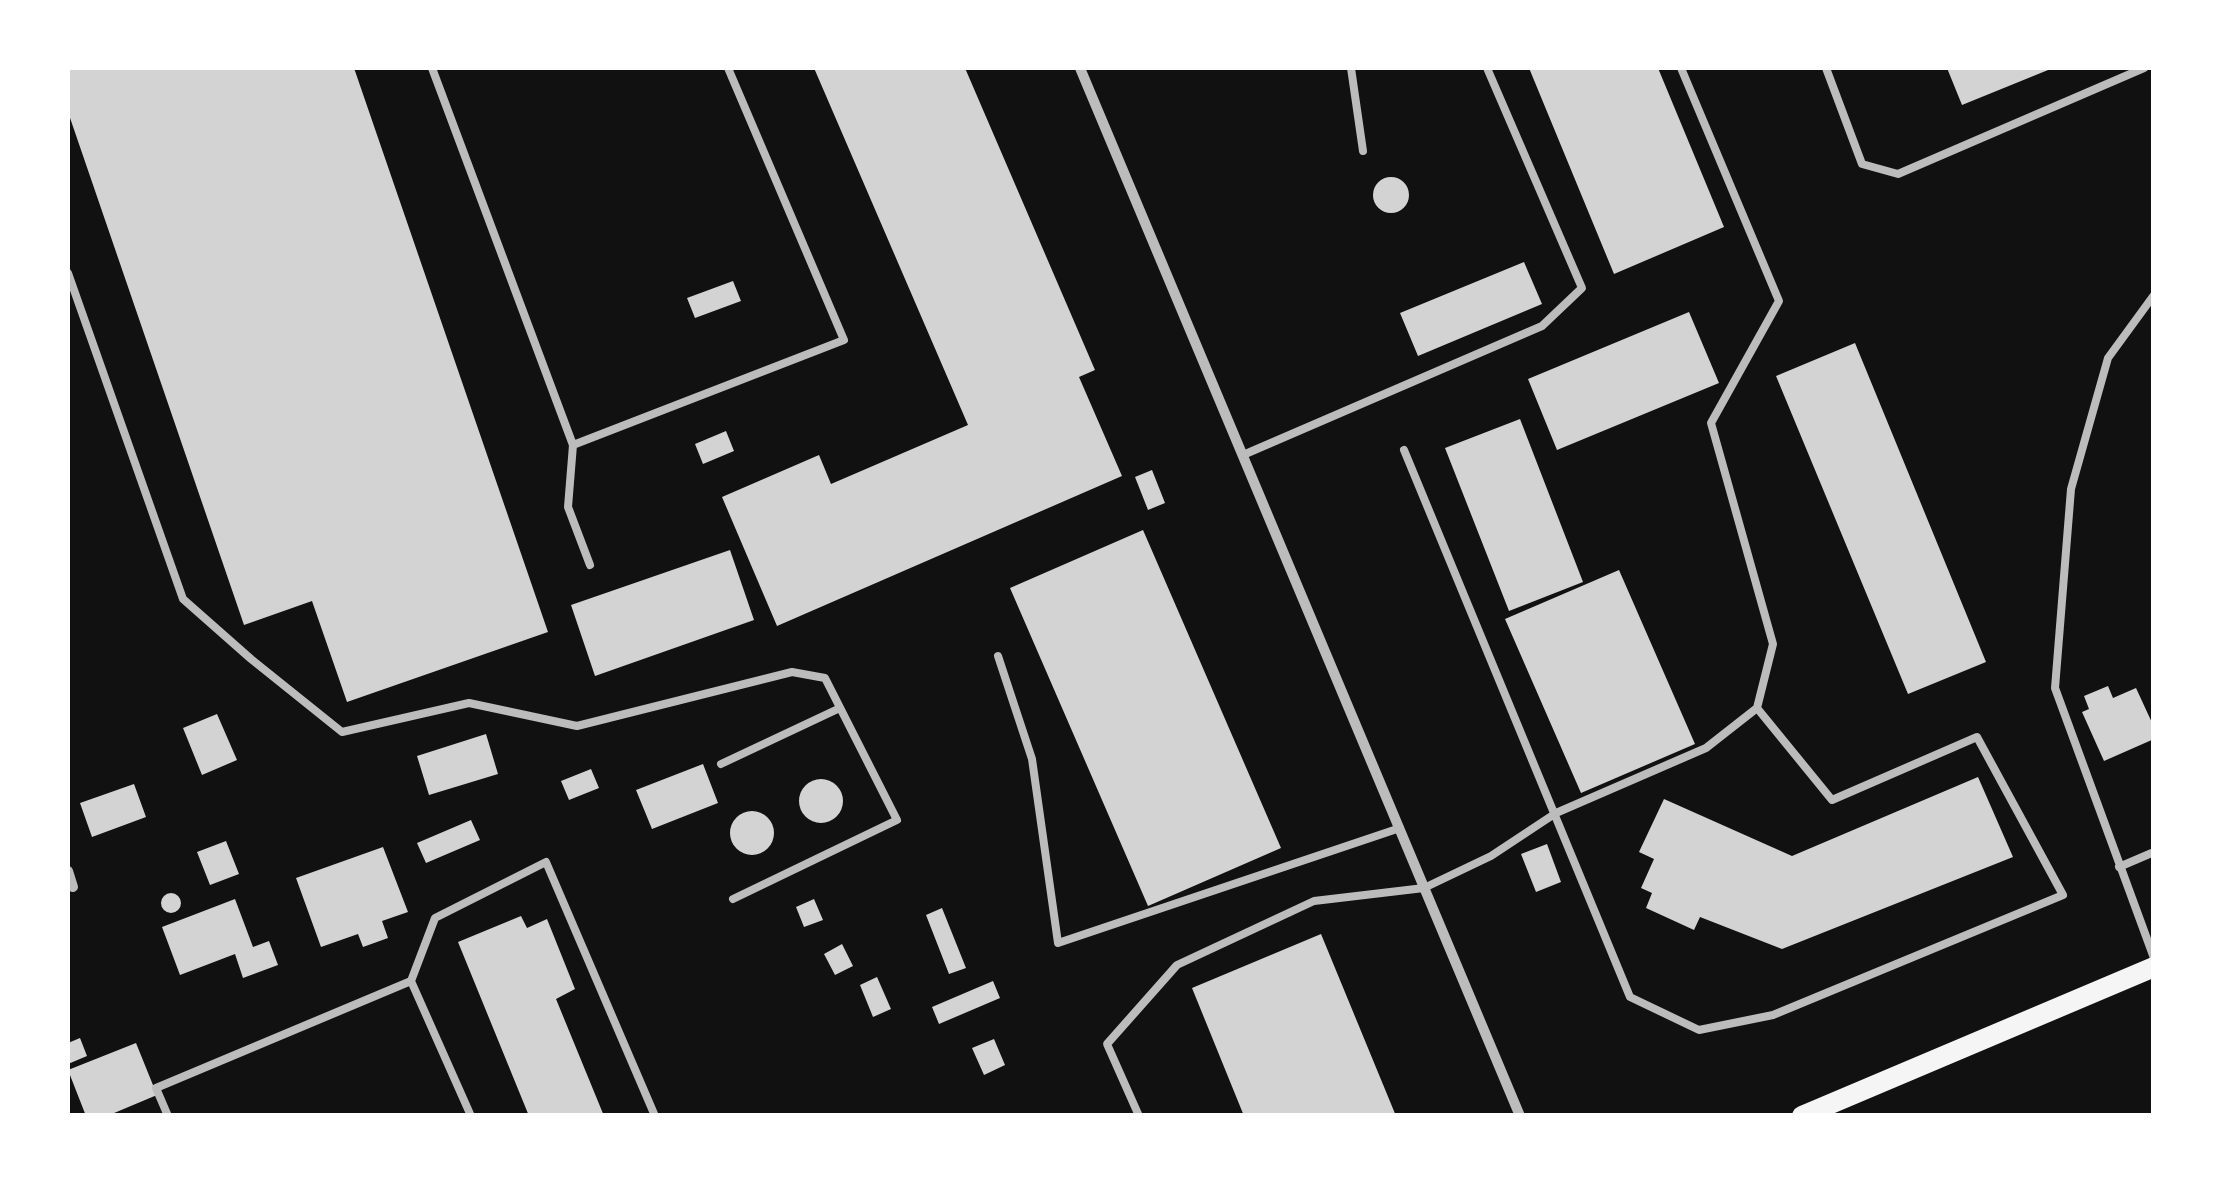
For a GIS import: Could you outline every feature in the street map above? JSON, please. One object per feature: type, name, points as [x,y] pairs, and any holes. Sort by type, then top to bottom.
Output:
[{"type":"main road","points":[[1802,1116],[2154,967]]},
{"type":"street","points":[[1080,68],[1520,1116]]},
{"type":"street","points":[[68,871],[73,887]]},
{"type":"lane","points":[[432,68],[574,445],[568,507],[590,566]]},
{"type":"lane","points":[[574,445],[844,340],[728,68]]},
{"type":"lane","points":[[1351,68],[1363,151]]},
{"type":"lane","points":[[1243,455],[1542,326],[1582,288],[1487,68]]},
{"type":"lane","points":[[1139,1116],[1107,1044],[1177,966],[1314,901],[1424,888],[1491,856],[1556,814],[1706,748],[1757,708],[1773,644],[1711,423],[1779,301],[1681,68]]},
{"type":"lane","points":[[1826,68],[1862,164],[1898,174],[2144,68]]},
{"type":"lane","points":[[68,272],[183,599],[342,732],[469,703],[577,726],[792,672],[826,678],[897,820],[732,899]]},
{"type":"lane","points":[[2154,295],[2108,358],[2070,489],[2055,688],[2154,958]]},
{"type":"lane","points":[[1404,450],[1630,996],[1699,1030],[1773,1015],[2063,896],[1977,737],[1832,800],[1757,708]]},
{"type":"lane","points":[[998,656],[1032,760],[1058,943],[1400,828]]},
{"type":"lane","points":[[721,764],[840,708]]},
{"type":"lane","points":[[2119,867],[2154,852]]},
{"type":"lane","points":[[471,1116],[411,982],[435,918],[546,862],[655,1116]]},
{"type":"lane","points":[[168,1116],[156,1088],[411,982]]},
{"type":"building","points":[[68,68],[354,68],[548,632],[347,702],[312,601],[244,625],[68,112]]},
{"type":"building","points":[[814,68],[965,68],[1095,370],[1079,377],[1122,476],[777,626],[722,497],[819,455],[831,484],[968,425]]},
{"type":"building","points":[[1529,68],[1658,68],[1724,227],[1614,274]]},
{"type":"building","points":[[1947,68],[2053,68],[1962,105]]},
{"type":"building","points":[[1391,177],[1404,182],[1409,195],[1404,208],[1391,213],[1378,208],[1373,195],[1378,182]]},
{"type":"building","points":[[1524,262],[1542,304],[1418,356],[1400,313]]},
{"type":"building","points":[[733,281],[741,301],[695,318],[687,298]]},
{"type":"building","points":[[1689,312],[1719,383],[1557,450],[1528,379]]},
{"type":"building","points":[[1855,343],[1986,662],[1908,694],[1776,376]]},
{"type":"building","points":[[1520,419],[1583,582],[1509,611],[1445,448]]},
{"type":"building","points":[[726,431],[734,451],[703,464],[695,444]]},
{"type":"building","points":[[1152,470],[1165,503],[1148,510],[1135,477]]},
{"type":"building","points":[[1143,530],[1281,848],[1148,906],[1010,588]]},
{"type":"building","points":[[730,550],[754,620],[595,676],[571,605]]},
{"type":"building","points":[[1619,570],[1695,744],[1581,793],[1505,619]]},
{"type":"building","points":[[2108,686],[2113,698],[2136,688],[2154,727],[2154,739],[2104,761],[2082,712],[2089,709],[2084,696]]},
{"type":"building","points":[[217,714],[237,760],[202,775],[183,728]]},
{"type":"building","points":[[486,734],[498,774],[429,795],[417,756]]},
{"type":"building","points":[[703,764],[718,803],[652,829],[636,790]]},
{"type":"building","points":[[591,769],[599,788],[569,800],[561,781]]},
{"type":"building","points":[[1978,777],[2013,857],[1782,949],[1700,917],[1694,930],[1646,908],[1652,893],[1641,888],[1654,859],[1639,852],[1664,799],[1792,856]]},
{"type":"building","points":[[821,779],[836,786],[843,801],[836,816],[821,823],[806,816],[799,801],[806,786]]},
{"type":"building","points":[[134,784],[146,817],[92,837],[80,803]]},
{"type":"building","points":[[752,811],[767,818],[774,833],[767,848],[752,855],[737,848],[730,833],[737,818]]},
{"type":"building","points":[[471,820],[480,840],[426,863],[417,843]]},
{"type":"building","points":[[226,841],[239,874],[210,885],[197,852]]},
{"type":"building","points":[[1547,844],[1561,882],[1536,892],[1521,854]]},
{"type":"building","points":[[383,847],[408,912],[382,921],[388,938],[363,947],[358,934],[321,947],[296,878]]},
{"type":"building","points":[[167,893],[175,893],[181,903],[175,913],[167,913],[161,907],[161,899]]},
{"type":"building","points":[[235,899],[253,947],[269,941],[278,965],[243,978],[235,954],[180,975],[162,927]]},
{"type":"building","points":[[814,899],[823,920],[804,927],[796,907]]},
{"type":"building","points":[[942,908],[966,968],[949,974],[926,915]]},
{"type":"building","points":[[521,916],[527,928],[547,919],[575,989],[556,999],[604,1116],[529,1116],[458,942]]},
{"type":"building","points":[[1321,934],[1396,1116],[1244,1116],[1192,988]]},
{"type":"building","points":[[842,944],[853,966],[835,975],[824,954]]},
{"type":"building","points":[[877,977],[891,1009],[873,1017],[860,985]]},
{"type":"building","points":[[993,981],[1000,998],[939,1024],[932,1007]]},
{"type":"building","points":[[80,1038],[87,1056],[68,1064],[68,1043]]},
{"type":"building","points":[[994,1039],[1005,1065],[984,1075],[972,1048]]},
{"type":"building","points":[[136,1043],[157,1095],[107,1116],[86,1116],[68,1070]]}]
